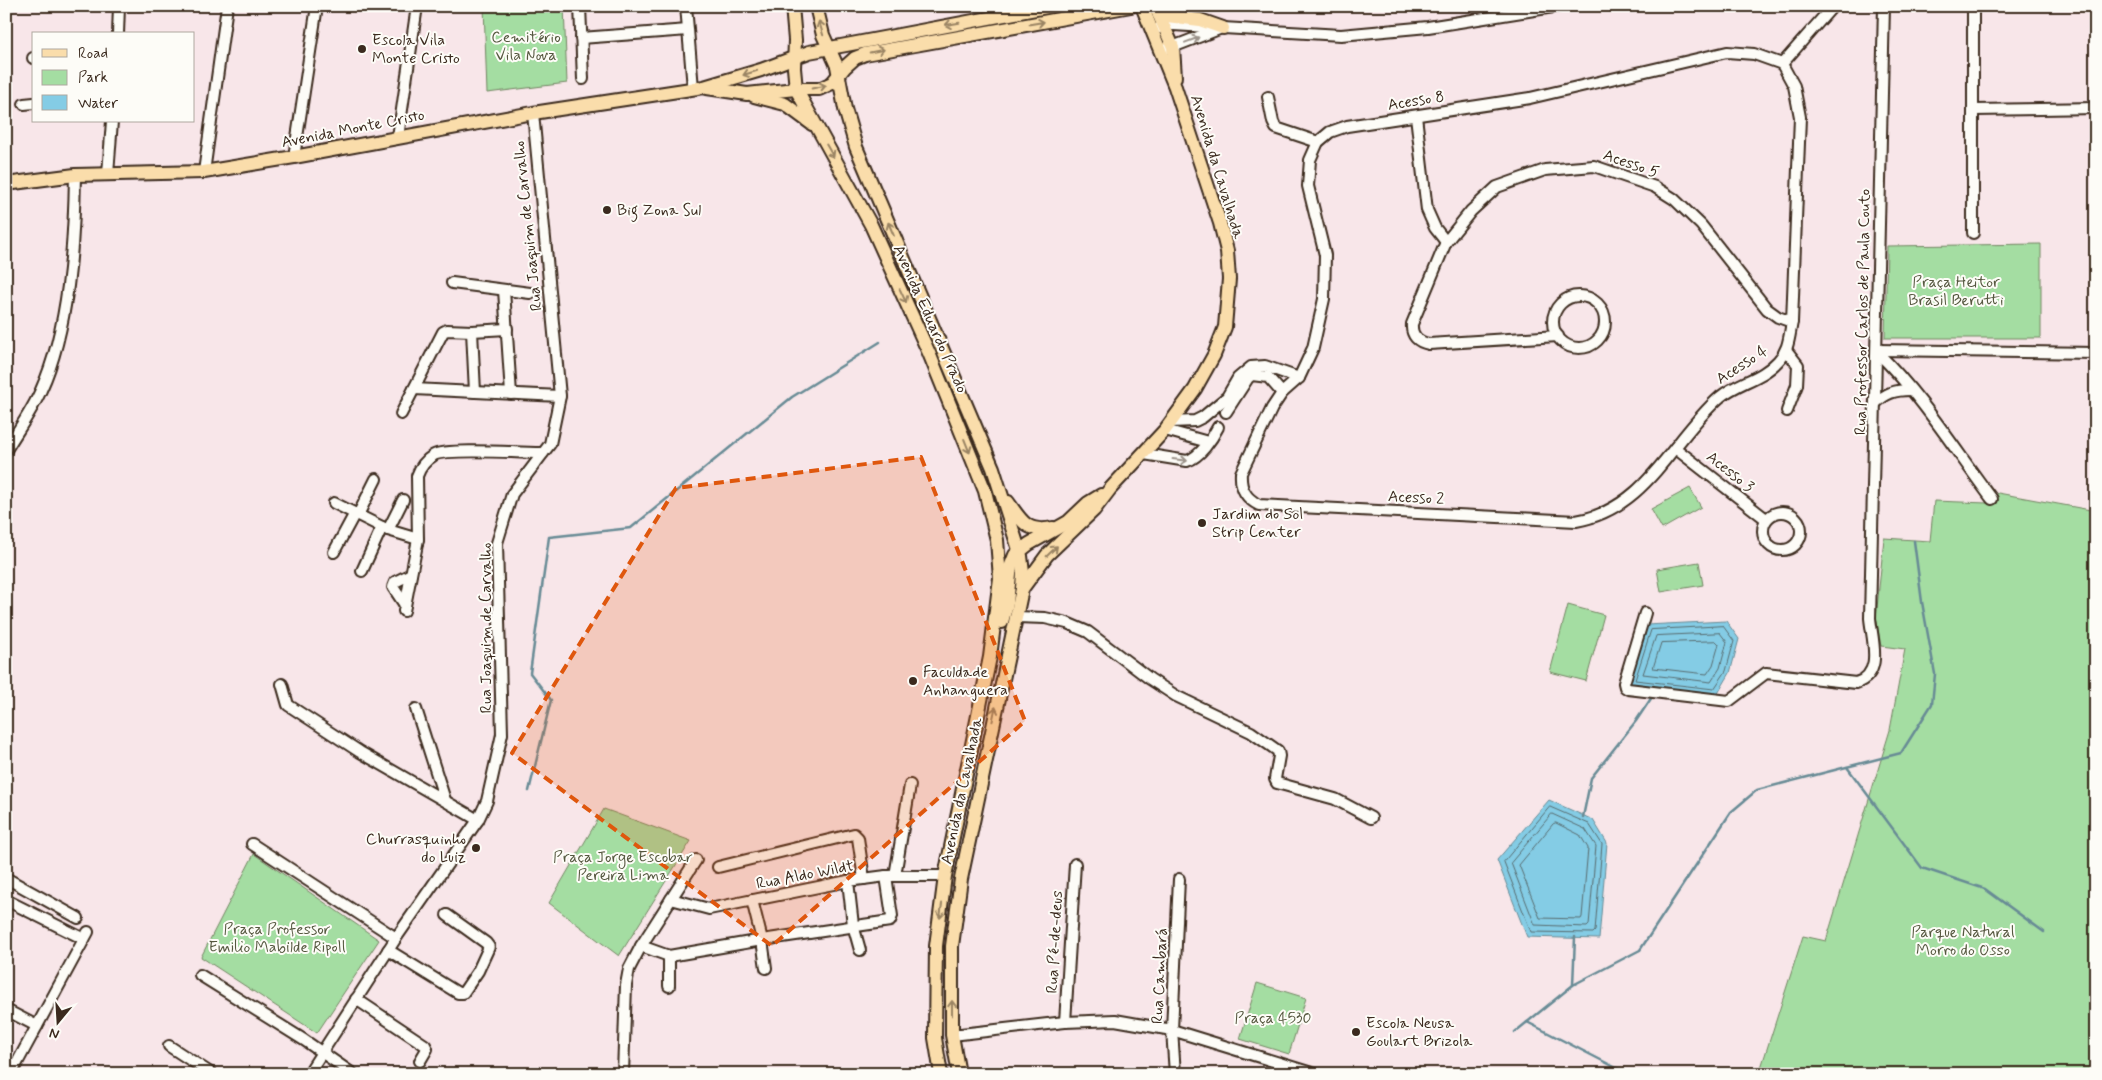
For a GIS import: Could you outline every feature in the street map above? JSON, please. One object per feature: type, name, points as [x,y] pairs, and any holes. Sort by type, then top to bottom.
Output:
[{"type":"main road","name":"Avenida Eduardo Prado","points":[[792,6],[796,89],[871,225],[930,353],[985,491],[997,540],[1000,571],[999,596],[990,657]]},
{"type":"main road","name":"Avenida Eduardo Prado","points":[[816,6],[819,21],[837,66],[845,109],[856,148],[983,443],[1003,495],[1019,550],[1023,573],[1022,589]]},
{"type":"main road","name":"Avenida Monte Cristo","points":[[6,184],[75,175],[204,172],[294,157],[534,113],[699,88],[809,52],[1052,6]]},
{"type":"main road","name":"Avenida Monte Cristo","points":[[699,88],[747,94],[796,89],[819,89],[832,83],[844,67],[855,58],[865,54],[1131,6]]},
{"type":"main road","name":"Avenida da Cavalhada","points":[[959,1074],[952,1035],[952,946],[961,879],[973,817],[1022,589],[1047,555],[1094,510],[1168,426],[1195,389],[1214,354],[1225,327],[1229,279],[1227,251],[1220,223],[1175,87],[1142,6]]},
{"type":"main road","name":"Avenida da Cavalhada","points":[[1157,13],[1173,47],[1175,87]]},
{"type":"main road","points":[[1157,13],[1200,20],[1223,28]]},
{"type":"main road","points":[[747,94],[785,104],[815,126]]},
{"type":"main road","name":"Avenida da Cavalhada","points":[[1019,550],[1068,522],[1088,503],[1110,490]]},
{"type":"main road","points":[[1003,495],[1024,524],[1039,531],[1058,527]]},
{"type":"main road","points":[[990,657],[1007,602],[1011,565],[1019,550]]},
{"type":"main road","name":"Avenida da Cavalhada","points":[[941,1074],[935,1038],[936,946],[945,876],[990,657]]},
{"type":"main road","points":[[986,679],[981,728],[984,732],[990,733]]},
{"type":"main road","points":[[969,760],[977,773],[973,817]]},
{"type":"street","points":[[118,32],[119,6]]},
{"type":"street","points":[[204,172],[227,6]]},
{"type":"street","points":[[294,157],[317,6]]},
{"type":"street","points":[[398,137],[417,6]]},
{"type":"street","points":[[580,6],[583,79]]},
{"type":"street","points":[[686,6],[688,30],[699,88]]},
{"type":"street","points":[[1160,48],[1173,47],[1223,28],[1342,35],[1428,28],[1560,6]]},
{"type":"street","points":[[1792,322],[1800,117],[1794,86],[1782,64],[1833,6]]},
{"type":"street","name":"Rua Professor Carlos de Paula Couto","points":[[1646,613],[1624,683],[1628,689],[1727,700],[1766,673],[1856,684],[1869,676],[1875,663],[1870,618],[1884,6]]},
{"type":"street","points":[[1973,6],[1973,233]]},
{"type":"street","points":[[1155,35],[1159,28],[1157,13]]},
{"type":"street","points":[[581,38],[688,30]]},
{"type":"street","name":"Acesso 8","points":[[1318,142],[1330,132],[1347,126],[1530,98],[1726,52],[1754,54],[1782,64]]},
{"type":"street","points":[[1226,412],[1248,378],[1252,375],[1268,377],[1282,393],[1299,378],[1314,348],[1324,299],[1325,254],[1308,186],[1310,160],[1318,142],[1276,128],[1272,122],[1268,97]]},
{"type":"street","points":[[1974,110],[2096,108]]},
{"type":"street","name":"Rua Joaquim de Carvalho","points":[[308,1074],[396,938],[478,820],[487,801],[502,734],[498,543],[512,494],[550,444],[560,396],[534,113]]},
{"type":"street","points":[[1416,116],[1427,210],[1435,228],[1446,242]]},
{"type":"street","points":[[108,174],[112,122]]},
{"type":"street","name":"Acesso 5","points":[[1558,336],[1429,344],[1421,342],[1415,337],[1412,324],[1446,242],[1471,211],[1497,187],[1545,170],[1594,166],[1655,187],[1674,199],[1701,225],[1767,309],[1778,317],[1792,322]]},
{"type":"street","points":[[7,448],[42,390],[53,356],[67,294],[75,175]]},
{"type":"street","points":[[452,283],[530,293]]},
{"type":"street","points":[[504,290],[511,394]]},
{"type":"street","points":[[1587,297],[1595,301],[1601,308],[1605,324],[1604,331],[1593,343],[1586,347],[1570,346],[1558,336],[1554,328],[1556,310],[1569,298],[1587,297]]},
{"type":"street","name":"Acesso 4","points":[[1675,448],[1711,405],[1729,389],[1756,378],[1778,362],[1787,351],[1792,322]]},
{"type":"street","points":[[401,414],[443,332],[447,330],[507,330]]},
{"type":"street","points":[[472,331],[475,392]]},
{"type":"street","points":[[1787,351],[1798,364],[1797,385],[1787,411]]},
{"type":"street","points":[[1877,351],[2096,353]]},
{"type":"street","points":[[1877,351],[1910,390],[1992,499]]},
{"type":"street","points":[[1168,426],[1195,421],[1203,417],[1227,397],[1238,378],[1251,367],[1265,366],[1299,378]]},
{"type":"street","points":[[414,389],[560,396]]},
{"type":"street","points":[[1875,404],[1890,392],[1910,390]]},
{"type":"street","name":"Acesso 2","points":[[1282,393],[1272,408],[1241,473],[1243,492],[1250,501],[1259,505],[1576,521],[1594,518],[1613,510],[1649,479],[1675,448]]},
{"type":"street","points":[[1168,426],[1208,442]]},
{"type":"street","points":[[1144,454],[1186,461],[1196,456],[1218,427]]},
{"type":"street","name":"Acesso 3","points":[[1675,448],[1766,519]]},
{"type":"street","points":[[411,574],[395,582],[393,587],[405,608],[418,539],[417,476],[421,466],[435,454],[455,451],[543,453]]},
{"type":"street","points":[[334,552],[376,479]]},
{"type":"street","points":[[362,571],[385,528],[403,500]]},
{"type":"street","points":[[334,503],[400,535],[418,539]]},
{"type":"street","points":[[1016,617],[1045,618],[1067,623],[1088,632],[1150,679],[1176,696],[1251,732],[1274,747],[1278,751],[1279,756],[1275,779],[1277,783],[1336,799],[1371,818]]},
{"type":"street","points":[[282,684],[288,705],[360,752],[478,820]]},
{"type":"street","points":[[416,709],[445,800]]},
{"type":"street","points":[[641,946],[669,956],[891,920],[891,876],[910,785]]},
{"type":"street","points":[[718,868],[854,834],[858,838],[864,879]]},
{"type":"street","points":[[252,844],[396,938]]},
{"type":"street","points":[[623,1074],[626,985],[629,969],[641,946],[696,860]]},
{"type":"street","name":"Rua Pé-de-deus","points":[[1065,1022],[1075,864]]},
{"type":"street","name":"Rua Aldo Wildt","points":[[672,899],[708,909],[848,881],[891,876],[945,876]]},
{"type":"street","points":[[6,878],[78,918]]},
{"type":"street","name":"Rua Cambará","points":[[1175,1074],[1172,1030],[1179,879]]},
{"type":"street","points":[[848,881],[854,925],[860,950]]},
{"type":"street","points":[[6,900],[86,936],[11,1074]]},
{"type":"street","points":[[752,900],[762,940],[766,968]]},
{"type":"street","points":[[388,950],[458,993],[463,993],[478,971],[488,947],[486,943],[447,915]]},
{"type":"street","points":[[669,956],[669,986]]},
{"type":"street","points":[[200,975],[353,1074]]},
{"type":"street","points":[[356,999],[425,1045],[427,1049],[420,1062]]},
{"type":"street","points":[[6,1010],[37,1026]]},
{"type":"street","points":[[952,1035],[1065,1022],[1114,1020],[1172,1030],[1294,1070],[1315,1074]]},
{"type":"street","points":[[168,1046],[212,1074]]},
{"type":"highlighted area","points":[[921,457],[1025,721],[772,946],[512,753],[676,488]]},
{"type":"green space","name":"Cemitério Vila Nova","points":[[484,6],[564,6],[567,83],[487,93]]},
{"type":"green space","name":"Praça Heitor Brasil Berutti","points":[[2041,244],[2041,338],[1885,338],[1887,246]]},
{"type":"green space","points":[[1690,488],[1701,507],[1662,529],[1651,509]]},
{"type":"green space","name":"Parque Natural Morro do Osso","points":[[1998,493],[2096,511],[2096,1074],[1759,1074],[1803,936],[1826,941],[1890,730],[1905,649],[1881,646],[1876,618],[1884,538],[1930,541],[1934,501],[1987,503]]},
{"type":"green space","points":[[1699,562],[1703,585],[1661,592],[1657,569]]},
{"type":"green space","points":[[1568,605],[1604,615],[1586,681],[1550,672]]},
{"type":"green space","name":"Praça Jorge Escobar Pereira Lima","points":[[604,809],[691,841],[619,956],[549,903]]},
{"type":"green space","name":"Praça Professor Emilio Mabilde Ripoll","points":[[254,854],[379,940],[317,1033],[201,957]]},
{"type":"green space","name":"Praça 4530","points":[[1257,983],[1306,998],[1289,1054],[1240,1039]]},
{"type":"water","points":[[1726,621],[1739,639],[1730,673],[1717,695],[1628,685],[1646,625]]},
{"type":"water","points":[[1549,800],[1593,820],[1607,843],[1599,939],[1527,937],[1497,860]]},
{"type":"waterway","points":[[529,791],[551,700],[530,673],[549,537],[631,528],[792,397],[880,342]]},
{"type":"waterway","points":[[1515,1032],[1573,985],[1640,950],[1731,812],[1757,790],[1901,753],[1932,704],[1935,674],[1922,602],[1914,541]]},
{"type":"waterway","points":[[1583,817],[1591,778],[1636,721],[1654,694]]},
{"type":"waterway","points":[[1847,767],[1922,868],[1985,889],[2044,932]]},
{"type":"waterway","points":[[1573,985],[1575,937]]},
{"type":"waterway","points":[[1527,1022],[1628,1074]]},
{"type":"place","name":"Escola Vila Monte Cristo","points":[[362,49]]},
{"type":"place","name":"Big Zona Sul","points":[[607,210]]},
{"type":"place","name":"Jardim do Sol Strip Center","points":[[1202,523]]},
{"type":"place","name":"Faculdade Anhanguera","points":[[913,681]]},
{"type":"place","name":"Churrasquinho do Luiz","points":[[476,848]]},
{"type":"place","name":"Escola Neusa Goulart Brizola","points":[[1356,1032]]}]
